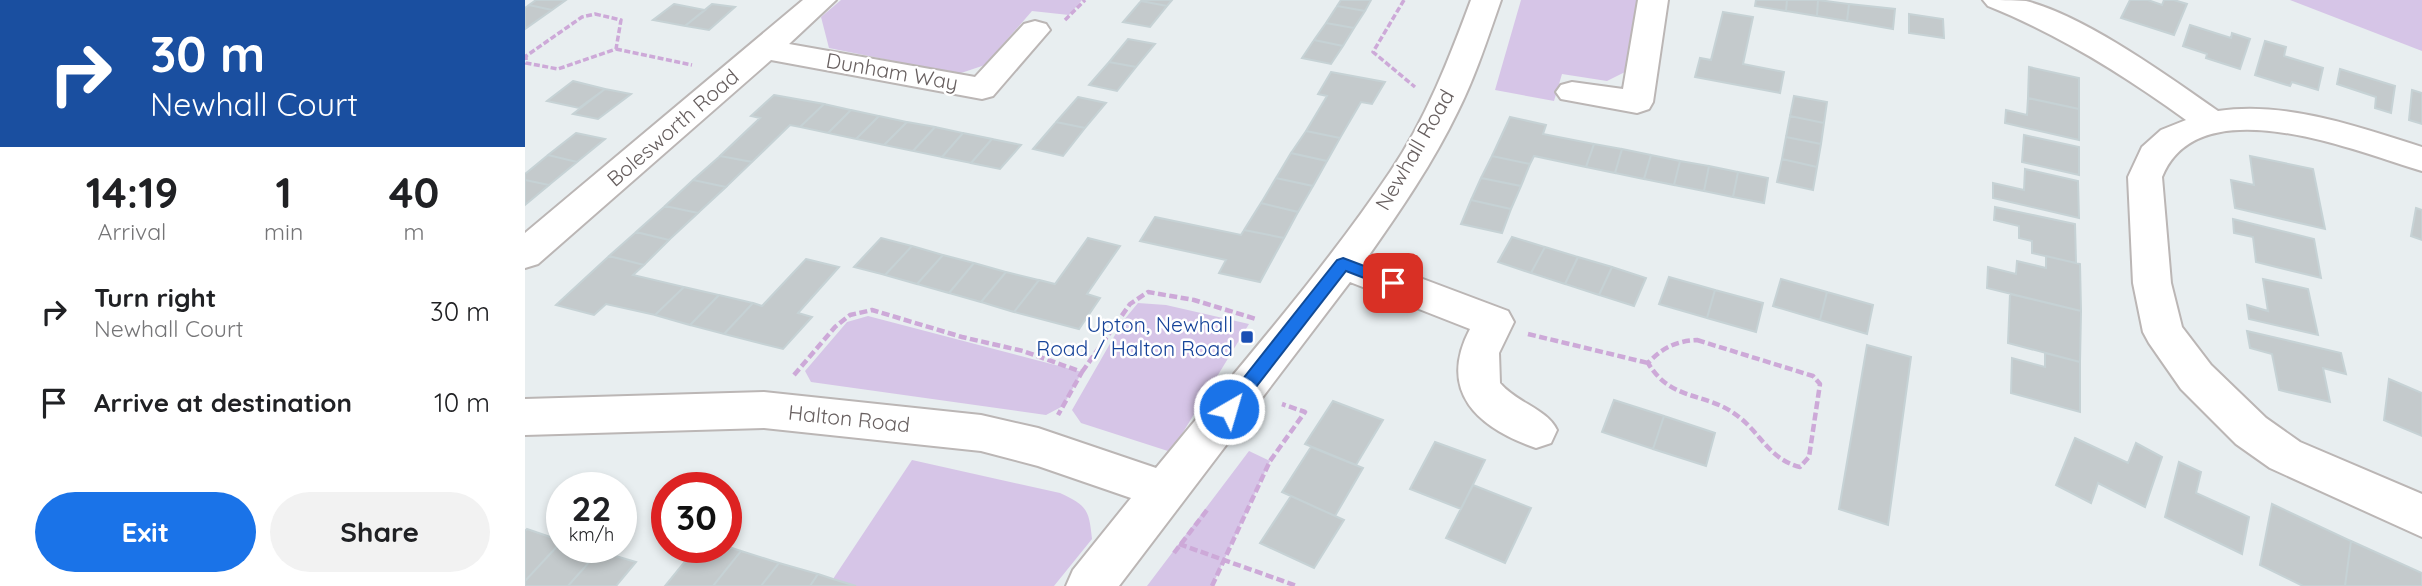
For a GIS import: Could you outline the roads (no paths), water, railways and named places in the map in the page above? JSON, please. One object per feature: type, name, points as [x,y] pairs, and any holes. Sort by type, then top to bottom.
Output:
[{"type":"street","name":"Bolesworth Road","points":[[525,254],[821,0]]},
{"type":"street","name":"Newhall Road","points":[[1090,586],[1343,264],[1404,179],[1442,111],[1486,0]]},
{"type":"street","points":[[1571,92],[1637,102],[1653,0]]},
{"type":"street","points":[[1998,0],[2024,9],[2094,44],[2149,77],[2212,123]]},
{"type":"street","name":"Dunham Way","points":[[765,49],[982,89],[1035,30]]},
{"type":"street","points":[[2422,159],[2358,138],[2303,125],[2243,118],[2212,123],[2173,138],[2154,155],[2144,177],[2152,283],[2163,332],[2196,377],[2251,431],[2285,455],[2422,516]]},
{"type":"street","points":[[1343,264],[1494,322],[1478,358],[1481,387],[1501,414],[1536,430]]},
{"type":"street","name":"Halton Road","points":[[525,417],[764,410],[981,433],[1038,447],[1164,490]]},
{"type":"place","name":"Upton, Newhall Road / Halton Road","points":[[1247,337]]}]
